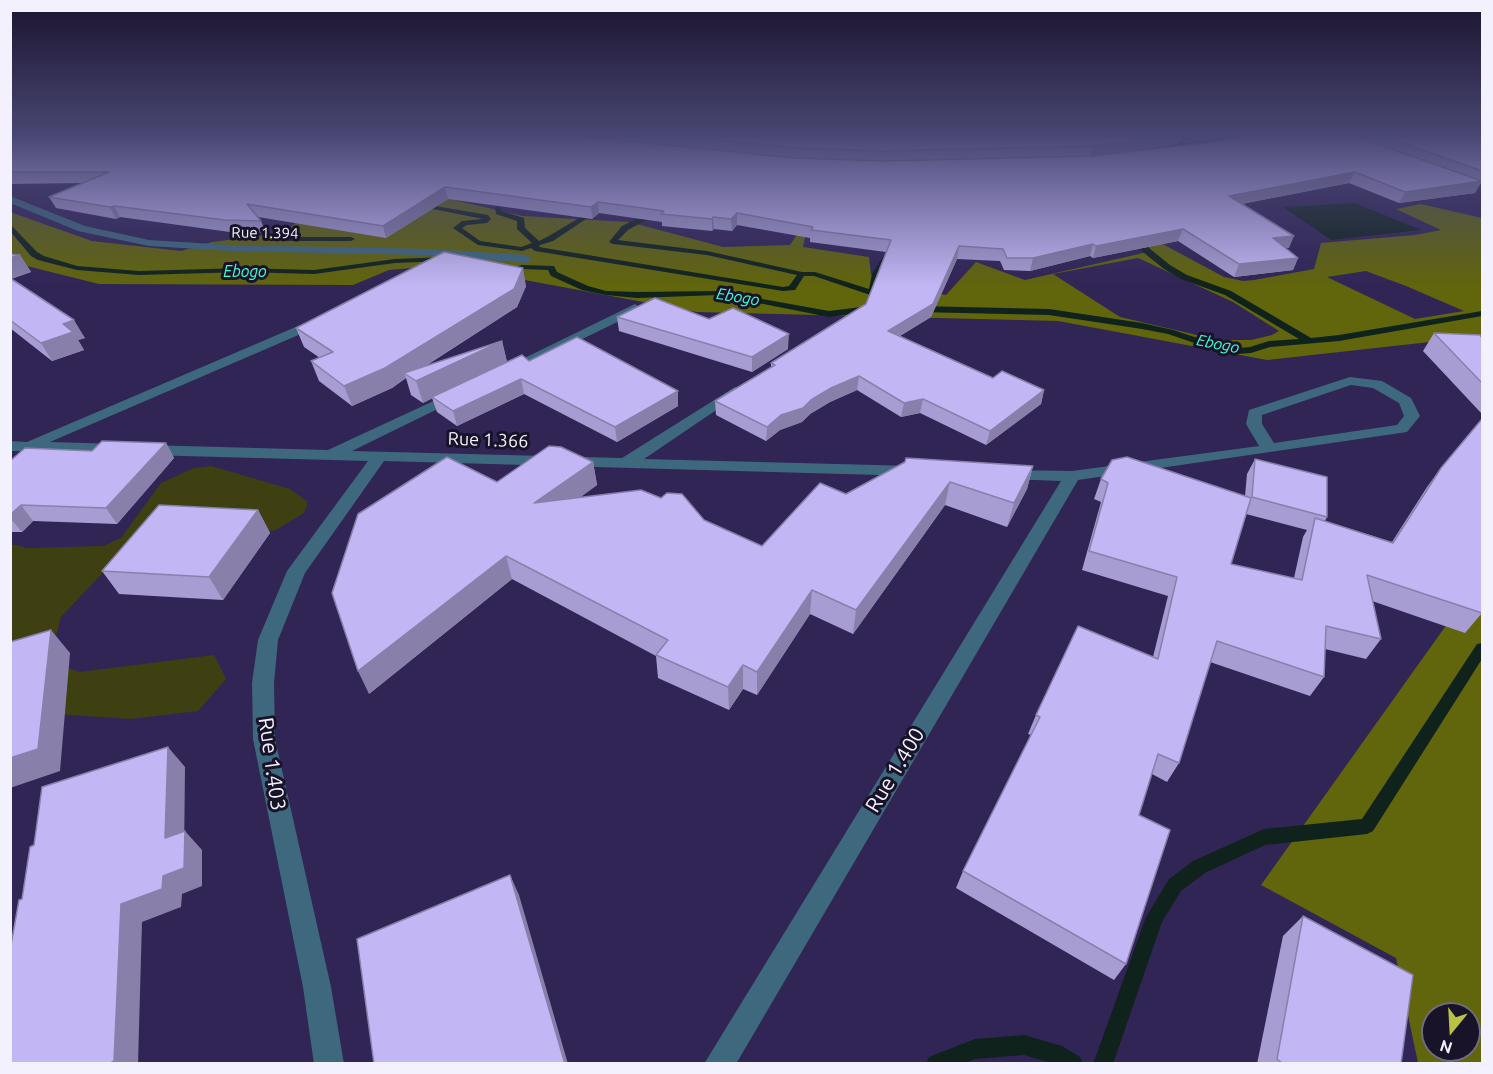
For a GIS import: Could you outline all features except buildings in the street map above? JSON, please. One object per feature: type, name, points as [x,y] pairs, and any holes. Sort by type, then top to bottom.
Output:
[{"type":"street","name":"Rue 1.394","points":[[10,199],[82,229],[149,243],[231,248],[427,252],[526,259]]},
{"type":"street","points":[[489,379],[635,308]]},
{"type":"street","points":[[29,446],[336,314]]},
{"type":"street","points":[[626,463],[751,381]]},
{"type":"street","points":[[990,473],[1072,476],[1269,449],[1402,429],[1412,416],[1406,401],[1386,389],[1377,384],[1350,381],[1254,413],[1254,424],[1269,449]]},
{"type":"street","points":[[332,455],[468,389]]},
{"type":"street","name":"Rue 1.366","points":[[10,446],[931,472]]},
{"type":"street","name":"Rue 1.403","points":[[329,1064],[317,987],[264,739],[263,683],[268,640],[296,571],[380,456]]},
{"type":"street","name":"Rue 1.400","points":[[719,1064],[1072,476]]},
{"type":"shaded area","points":[[449,199],[523,216],[629,222],[723,247],[790,245],[809,217],[803,247],[869,257],[871,274],[876,284],[946,295],[976,262],[1025,280],[1152,251],[1133,228],[1224,277],[1243,281],[1314,269],[1321,243],[1415,235],[1441,230],[1396,209],[1421,204],[1482,218],[1482,364],[1457,339],[1267,360],[1058,321],[697,312],[444,265],[389,270],[353,285],[99,284],[11,262],[10,212],[92,241],[181,251],[212,242],[282,233],[315,209]],"holes":[[[1138,258],[1233,302],[1279,331],[1251,340],[1218,340],[1120,317],[1053,274]],[[1366,271],[1406,286],[1464,311],[1415,319],[1327,277]]]},
{"type":"shaded area","points":[[1355,203],[1421,230],[1331,240],[1283,207]]},
{"type":"shaded area","points":[[211,466],[290,489],[308,502],[304,513],[274,531],[224,526],[112,563],[61,617],[49,662],[80,672],[214,655],[226,679],[198,711],[130,719],[11,711],[10,544],[28,548],[103,546],[121,538],[161,483],[194,468]]},
{"type":"shaded area","points":[[1482,575],[1482,1063],[1418,1063],[1396,958],[1261,885]]},
{"type":"waterway","points":[[435,208],[485,217],[487,219],[484,221],[465,223],[457,228],[478,243],[522,249],[537,244]]},
{"type":"waterway","points":[[497,208],[499,212],[521,220],[521,229],[537,244]]},
{"type":"waterway","points":[[537,244],[550,239],[596,210]]},
{"type":"waterway","points":[[654,212],[625,228],[613,242],[707,253],[802,274]]},
{"type":"waterway","name":"Ebogo","points":[[10,226],[34,254],[41,258],[77,268],[139,273],[243,270],[314,272],[395,261],[445,259]]},
{"type":"waterway","points":[[1131,238],[1167,267],[1184,277],[1228,293],[1308,340]]},
{"type":"waterway","points":[[289,239],[351,239]]},
{"type":"waterway","points":[[537,244],[535,249],[783,289],[792,288],[802,274]]},
{"type":"waterway","points":[[872,292],[876,274],[888,255]]},
{"type":"waterway","name":"Ebogo","points":[[507,270],[522,267],[551,268],[554,274],[585,288],[606,293],[637,295],[718,293],[829,314],[869,309]]},
{"type":"waterway","points":[[802,274],[815,274],[885,297]]},
{"type":"waterway","name":"Ebogo","points":[[919,309],[1049,312],[1142,326],[1170,332],[1218,348],[1238,351],[1251,350],[1269,344],[1339,338],[1482,314]]},
{"type":"waterway","points":[[1103,1064],[1155,917],[1175,885],[1199,867],[1264,837],[1367,826],[1482,648]]},
{"type":"waterway","points":[[936,1064],[975,1049],[1024,1045],[1055,1053],[1073,1064]]}]
